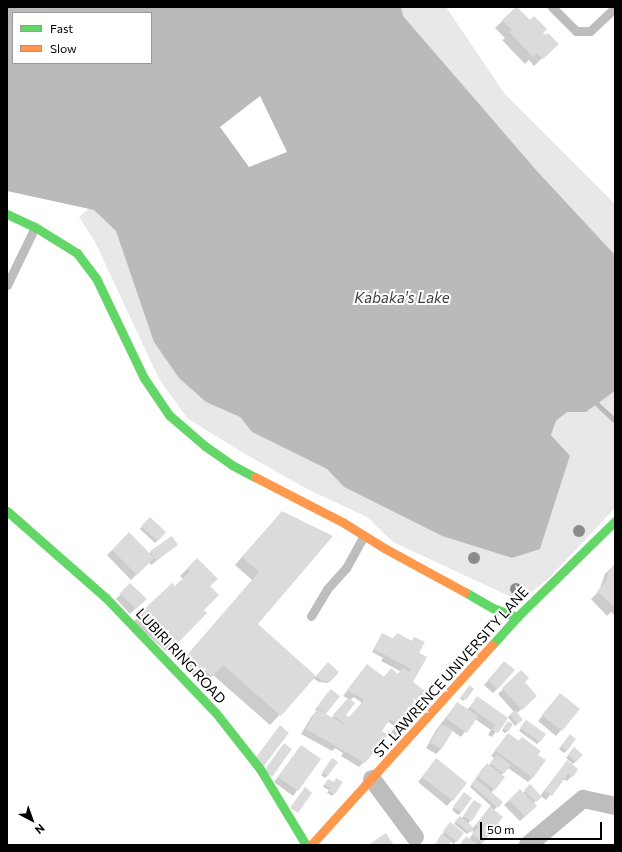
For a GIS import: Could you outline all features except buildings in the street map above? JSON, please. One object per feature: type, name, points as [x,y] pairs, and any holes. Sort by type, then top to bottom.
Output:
[{"type":"street","points":[[7,214],[35,227],[76,253],[96,278],[144,378],[169,415],[181,426],[232,465],[344,523],[364,536],[493,608],[516,617]]},
{"type":"street","name":"LUBIRI RING ROAD","points":[[7,511],[106,598],[216,713],[260,769],[306,845]]},
{"type":"street","name":"ST. LAWRENCE UNIVERSITY LANE","points":[[311,845],[339,812],[372,779],[516,617],[615,521]]},
{"type":"street","points":[[372,779],[415,837]]},
{"type":"street","points":[[528,845],[583,799],[615,806]]},
{"type":"lane","points":[[552,7],[576,31],[590,31],[615,8]]},
{"type":"lane","points":[[7,285],[35,227]]},
{"type":"lane","points":[[311,616],[327,588],[346,568],[364,536]]},
{"type":"shaded area","points":[[401,7],[446,7],[504,93],[615,204],[615,255],[537,171],[402,16]]},
{"type":"shaded area","points":[[102,197],[206,402],[240,417],[252,432],[327,469],[344,487],[442,536],[540,549],[570,457],[551,435],[556,421],[567,412],[586,412],[615,391],[615,508],[550,577],[528,595],[511,597],[393,542],[367,517],[311,491],[247,455],[188,419],[159,379],[95,242],[79,217]]},
{"type":"water","name":"Kabaka's Lake","points":[[7,7],[401,7],[403,16],[537,171],[615,255],[615,391],[586,412],[567,412],[556,421],[551,435],[570,456],[540,549],[512,558],[442,536],[344,487],[327,469],[252,432],[240,417],[206,402],[179,378],[154,342],[116,231],[94,210],[7,191]],"holes":[[[260,96],[287,152],[249,167],[220,127]]]},
{"type":"waterway","points":[[597,404],[615,421]]},
{"type":"traffic: fast","points":[[7,214],[35,227],[77,253],[96,278],[144,378],[169,415],[205,446],[232,465],[255,477]]},
{"type":"traffic: fast","points":[[7,511],[106,598],[216,713],[260,769],[306,845]]},
{"type":"traffic: fast","points":[[492,645],[517,617],[615,521]]},
{"type":"traffic: fast","points":[[465,592],[493,608],[517,617]]},
{"type":"traffic: slow","points":[[255,477],[344,523],[386,549],[465,592]]},
{"type":"traffic: slow","points":[[311,845],[492,645]]}]
